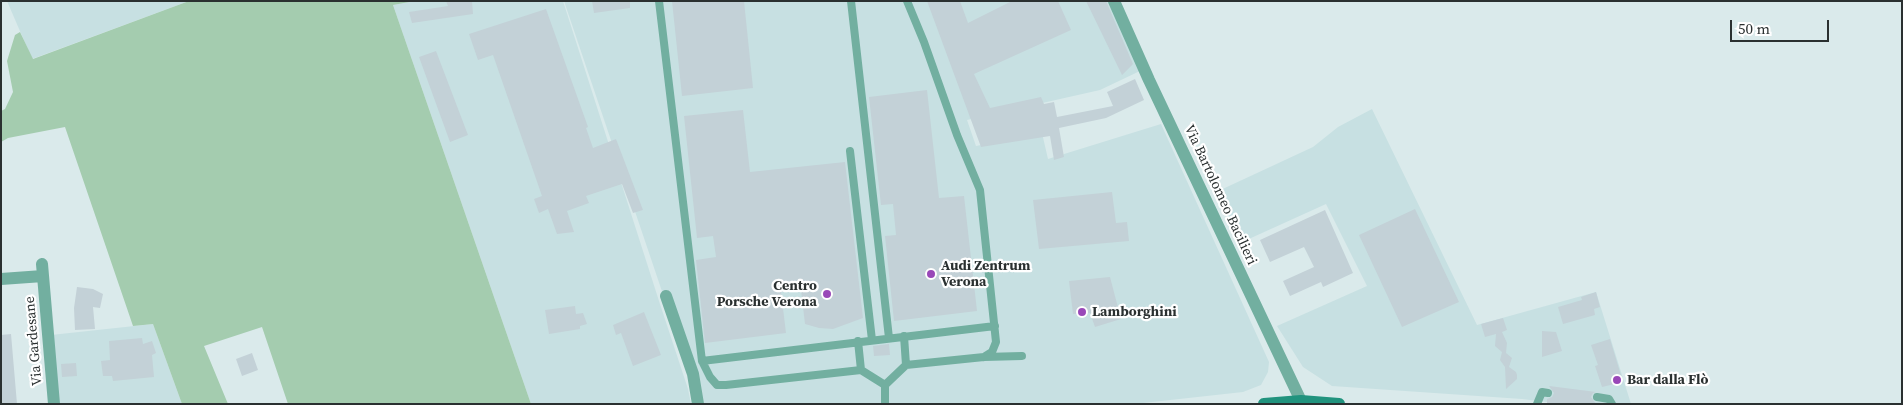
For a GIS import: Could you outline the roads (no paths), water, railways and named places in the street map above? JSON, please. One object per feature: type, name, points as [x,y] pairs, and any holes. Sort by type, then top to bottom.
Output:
[{"type":"main road","points":[[1264,404],[1302,402],[1339,404]]},
{"type":"street","name":"Via Bartolomeo Bacilieri","points":[[1114,1],[1149,80],[1302,402]]},
{"type":"street","name":"Via Gardesane","points":[[1,279],[43,270],[54,404]]},
{"type":"street","points":[[666,296],[692,374],[698,404]]},
{"type":"lane","points":[[659,1],[702,361],[710,377],[717,384],[726,385],[861,370],[885,385]]},
{"type":"lane","points":[[851,1],[889,338]]},
{"type":"lane","points":[[907,1],[924,42],[957,135],[980,190],[996,342],[992,352],[984,357]]},
{"type":"lane","points":[[850,150],[872,340]]},
{"type":"lane","points":[[702,361],[995,326]]},
{"type":"lane","points":[[904,336],[906,365]]},
{"type":"lane","points":[[858,341],[861,370]]},
{"type":"lane","points":[[885,385],[906,365],[984,357],[1022,356]]},
{"type":"lane","points":[[885,385],[887,403]]},
{"type":"lane","points":[[1537,404],[1542,392],[1548,393]]},
{"type":"lane","points":[[1597,397],[1609,399],[1612,404]]},
{"type":"place","name":"Audi Zentrum Verona","points":[[931,274]]},
{"type":"place","name":"Centro Porsche Verona","points":[[827,294]]},
{"type":"place","name":"Lamborghini","points":[[1082,312]]},
{"type":"place","name":"Bar dalla Flò","points":[[1617,380]]}]
